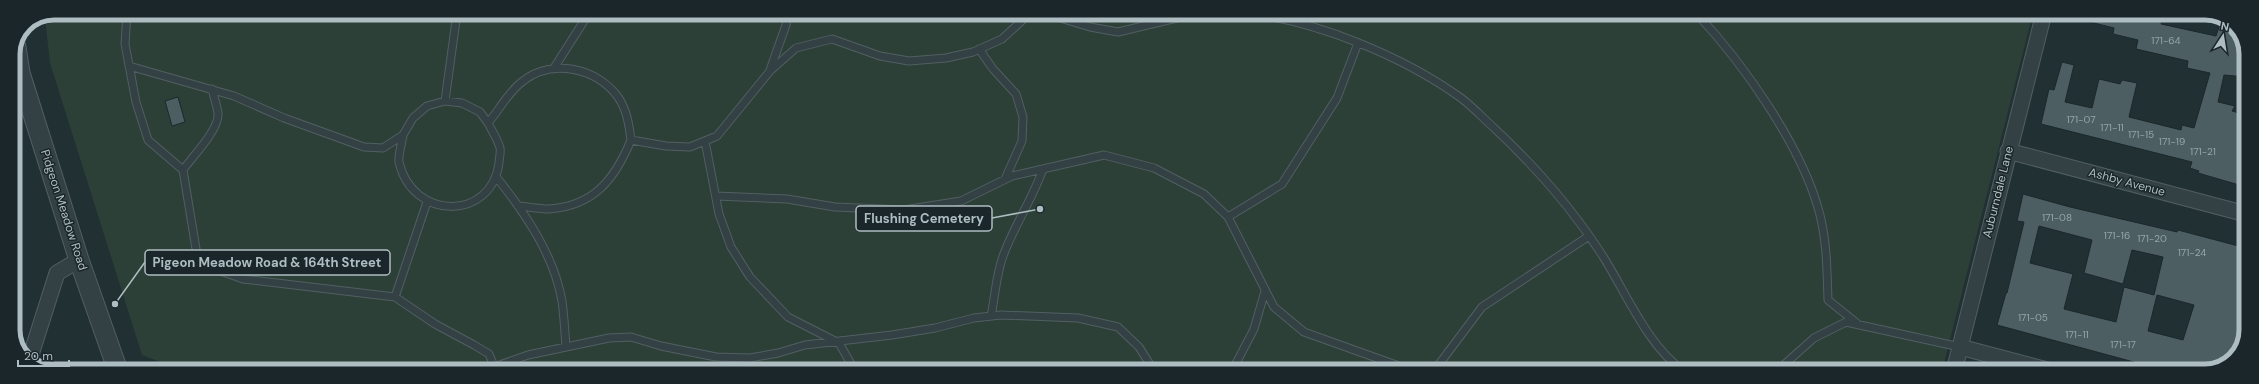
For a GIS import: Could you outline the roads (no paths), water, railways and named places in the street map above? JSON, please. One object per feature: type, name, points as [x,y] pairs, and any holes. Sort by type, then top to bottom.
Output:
[{"type":"street","name":"Auburndale Lane","points":[[1956,364],[2008,151],[2042,20]]},
{"type":"street","name":"Pidgeon Meadow Road","points":[[20,72],[79,260],[116,364]]},
{"type":"street","name":"Ashby Avenue","points":[[2008,151],[2239,212]]},
{"type":"street","points":[[31,355],[57,273],[79,260]]},
{"type":"street","points":[[1960,347],[2024,364]]},
{"type":"lane","points":[[127,20],[125,44],[136,102],[148,140],[182,170],[196,255],[215,269],[243,280],[395,297],[435,324],[474,344],[489,354],[493,364]]},
{"type":"lane","points":[[445,101],[456,20]]},
{"type":"lane","points":[[554,68],[585,20]]},
{"type":"lane","points":[[770,71],[787,20]]},
{"type":"lane","points":[[631,140],[666,146],[690,147],[717,136],[770,71],[796,48],[832,39],[880,56],[909,61],[946,58],[979,49],[1002,39],[1023,20]]},
{"type":"lane","points":[[1067,20],[1090,27],[1118,32],[1173,20]]},
{"type":"lane","points":[[1285,20],[1330,31],[1358,43],[1424,74],[1462,99],[1520,152],[1572,211],[1589,236],[1640,321],[1673,364]]},
{"type":"lane","points":[[1702,20],[1720,39],[1765,101],[1806,172],[1820,216],[1826,258],[1828,300],[1860,325]]},
{"type":"lane","points":[[1228,217],[1282,184],[1337,98],[1358,43]]},
{"type":"lane","points":[[979,49],[993,69],[1016,94],[1023,117],[1022,141],[1005,179]]},
{"type":"lane","points":[[129,66],[234,96],[317,131],[364,147],[383,148],[403,135]]},
{"type":"lane","points":[[488,123],[510,92],[524,80],[542,71],[554,68],[570,68],[588,73],[607,85],[619,98],[629,121],[631,140],[622,161],[607,183],[583,202],[549,209],[519,206]]},
{"type":"lane","points":[[182,170],[197,150],[212,135],[218,115],[212,89]]},
{"type":"lane","points":[[445,101],[462,102],[480,112],[488,123],[500,149],[497,178],[481,198],[454,208],[427,202],[408,185],[399,161],[403,135],[413,118],[427,106],[445,101]]},
{"type":"lane","points":[[706,141],[719,214],[731,247],[750,277],[788,317],[839,343],[851,364]]},
{"type":"lane","points":[[716,196],[787,199],[835,207],[904,210],[961,201],[1012,176],[1104,155],[1154,168],[1204,194],[1228,217],[1274,308],[1304,332],[1393,364]]},
{"type":"lane","points":[[991,316],[1003,257],[1020,217],[1035,192],[1043,169]]},
{"type":"lane","points":[[497,178],[519,206],[548,256],[562,300],[566,347]]},
{"type":"lane","points":[[395,297],[427,202]]},
{"type":"lane","points":[[1439,364],[1482,307],[1589,236]]},
{"type":"lane","points":[[1236,364],[1254,329],[1265,291]]},
{"type":"lane","points":[[507,364],[528,355],[609,338],[632,338],[716,357],[750,358],[778,353],[805,345],[839,343],[935,328],[974,318],[991,316],[1078,318],[1118,327],[1139,347],[1150,364]]},
{"type":"lane","points":[[1785,364],[1814,338],[1846,322],[1960,347]]},
{"type":"place","name":"Flushing Cemetery","points":[[1040,209]]},
{"type":"place","name":"Pigeon Meadow Road & 164th Street","points":[[115,304]]}]
